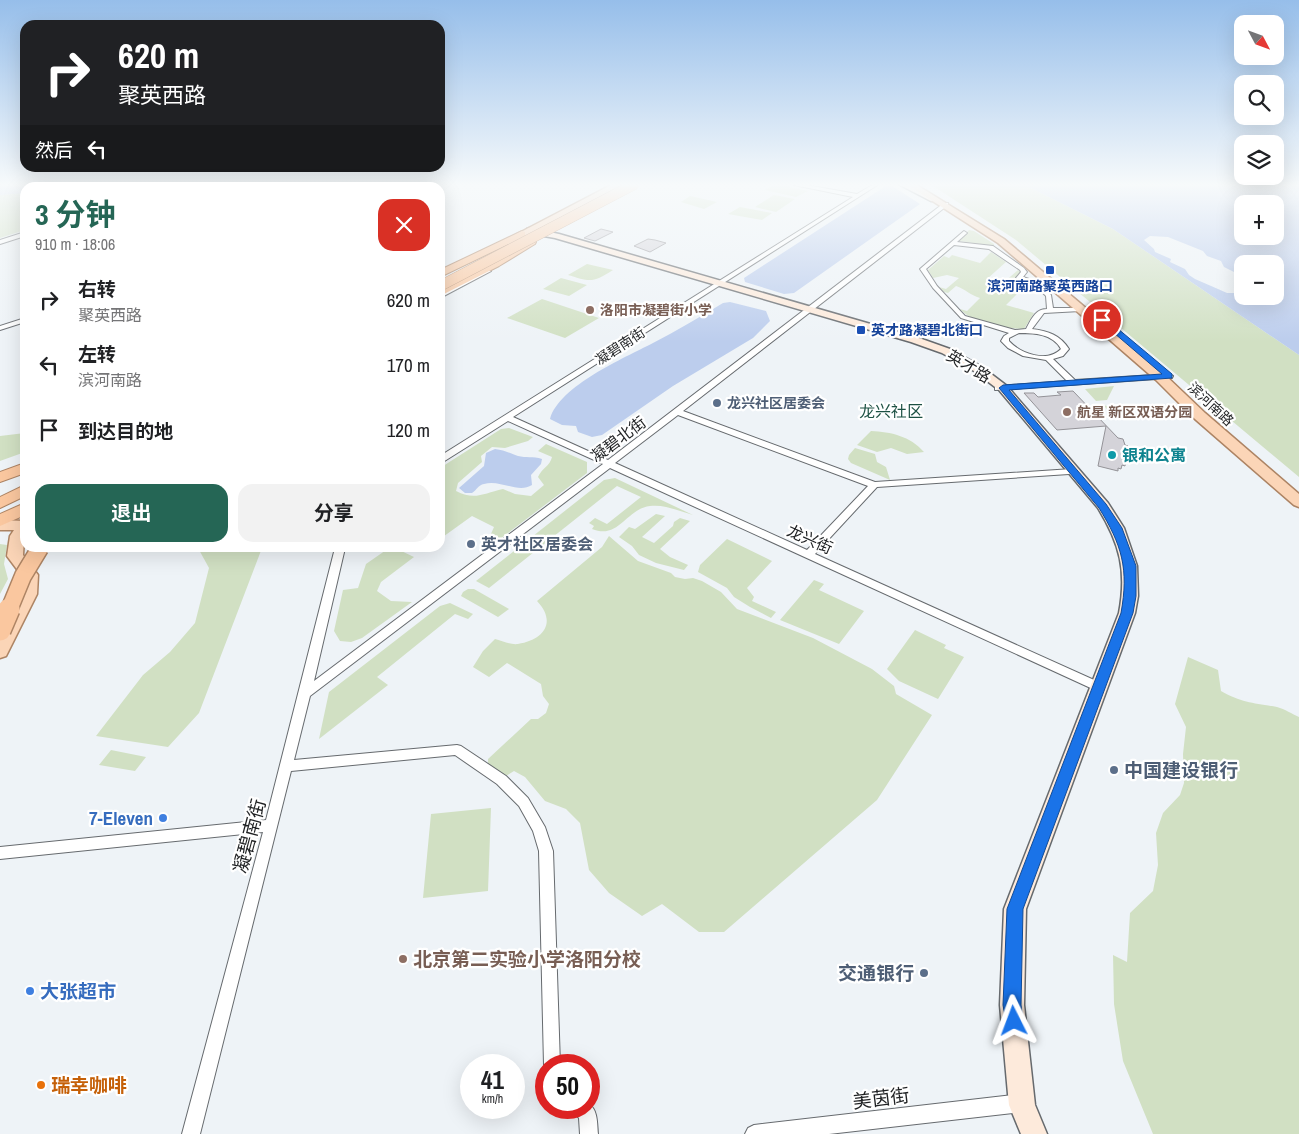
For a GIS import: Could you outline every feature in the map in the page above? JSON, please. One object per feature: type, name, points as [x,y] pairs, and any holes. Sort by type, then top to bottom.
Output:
[{"type":"highway","points":[[445,272],[515,237]]},
{"type":"highway","points":[[445,272],[516,237]]},
{"type":"highway","points":[[445,288],[539,237]]},
{"type":"highway","points":[[445,289],[495,264],[540,237]]},
{"type":"highway","points":[[0,477],[20,468]]},
{"type":"highway","points":[[2,505],[20,493]]},
{"type":"highway","points":[[2,505],[20,502]]},
{"type":"highway","points":[[0,523],[20,511]]},
{"type":"highway","points":[[0,630],[23,576],[38,552]]},
{"type":"main road","points":[[445,272],[515,237]]},
{"type":"main road","points":[[445,288],[540,237]]},
{"type":"main road","name":"英才路","points":[[555,237],[915,340],[946,351],[978,369],[1000,388],[1103,506],[1117,528],[1130,566],[1130,596],[1127,613],[1006,907],[1003,1001],[1013,1104],[1024,1134]]},
{"type":"main road","name":"滨河南路","points":[[995,237],[1080,309],[1165,376],[1200,416],[1299,502]]},
{"type":"main road","name":"滨河南路","points":[[1002,237],[1299,491]]},
{"type":"main road","name":"英才路","points":[[1000,388],[1096,505],[1111,528],[1123,565],[1123,594],[1120,611],[1096,686],[1015,909],[1012,1005],[1022,1105],[1034,1134]]},
{"type":"main road","points":[[0,473],[20,468]]},
{"type":"main road","points":[[0,523],[20,529]]},
{"type":"main road","points":[[0,535],[20,531]]},
{"type":"main road","points":[[0,651],[29,594],[30,575],[15,556],[20,540]]},
{"type":"street","points":[[0,242],[18,237]]},
{"type":"street","name":"凝碧南街","points":[[445,457],[791,237]]},
{"type":"street","name":"凝碧北街","points":[[305,694],[811,311],[899,237]]},
{"type":"street","points":[[960,237],[923,269],[935,287],[963,317],[1014,332],[1028,331],[1049,335],[1063,344],[1064,349],[1062,353],[1047,357],[1025,355],[1009,346],[1006,341],[1006,337],[1014,332]]},
{"type":"street","points":[[953,243],[984,245],[996,250],[1024,272],[1019,278],[1036,283],[1049,296],[1050,310]]},
{"type":"street","points":[[1028,331],[1038,314],[1050,310],[1080,309]]},
{"type":"street","points":[[0,328],[20,322]]},
{"type":"street","points":[[1047,357],[1073,383]]},
{"type":"street","points":[[1000,388],[1165,376]]},
{"type":"street","points":[[678,412],[874,485],[1069,472]]},
{"type":"street","name":"龙兴街","points":[[508,418],[1096,686]]},
{"type":"street","points":[[808,555],[874,485]]},
{"type":"street","name":"凝碧南街","points":[[190,1134],[305,694],[339,552]]},
{"type":"street","points":[[286,766],[457,750],[517,793],[530,808],[536,820],[546,851],[552,1054]]},
{"type":"street","points":[[0,853],[271,825]]},
{"type":"street","name":"美茵街","points":[[754,1134],[1013,1104]]},
{"type":"street","points":[[588,1119],[589,1134]]},
{"type":"green space","points":[[963,237],[983,237],[994,244],[994,246],[959,241]]},
{"type":"green space","points":[[1011,237],[1125,237],[1299,355],[1299,477]]},
{"type":"green space","points":[[991,252],[1006,262],[987,279],[1003,283],[1018,270],[1021,272],[1017,278],[1032,283],[1039,290],[1023,288],[1006,305],[1034,313],[1024,329],[1007,328],[981,322],[966,314],[960,309],[967,311],[980,298],[956,286],[948,293],[944,292],[939,287],[946,289],[959,278],[947,275],[933,278],[928,270],[944,256],[949,258],[952,255],[980,263]]},
{"type":"green space","points":[[587,264],[613,270],[591,280],[568,275]]},
{"type":"green space","points":[[561,278],[587,285],[569,296],[543,289]]},
{"type":"green space","points":[[542,299],[599,318],[565,338],[507,318]]},
{"type":"green space","points":[[1114,386],[1107,400],[1096,401],[1085,389]]},
{"type":"green space","points":[[1103,405],[1143,416],[1146,418],[1118,420]]},
{"type":"green space","points":[[509,428],[533,437],[528,441],[505,448],[492,447],[481,456],[482,462],[458,483],[456,491],[474,496],[503,489],[515,494],[531,496],[544,485],[538,477],[550,463],[552,457],[538,451],[546,444],[587,462],[587,473],[483,552],[494,527],[472,516],[445,535],[445,465],[501,429]]},
{"type":"green space","points":[[871,431],[886,432],[900,436],[913,442],[924,452],[907,454],[891,448],[877,452],[857,445]]},
{"type":"green space","points":[[20,434],[20,454],[0,461],[0,436]]},
{"type":"green space","points":[[855,448],[875,454],[877,462],[886,467],[890,480],[851,463],[848,459],[849,455]]},
{"type":"green space","points":[[615,478],[693,515],[666,507],[650,506],[635,512],[616,527],[609,530],[592,529],[594,526],[589,523],[595,518],[607,524],[641,497],[617,486],[489,588],[476,581],[604,480]]},
{"type":"green space","points":[[656,514],[665,516],[642,537],[654,543],[680,518],[690,521],[660,549],[670,557],[688,565],[684,570],[656,563],[639,555],[632,546],[619,537],[629,527],[635,529]]},
{"type":"green space","points":[[609,536],[638,561],[671,573],[675,577],[693,578],[702,581],[721,592],[737,609],[813,638],[872,669],[894,686],[896,694],[932,715],[877,800],[724,932],[699,932],[662,904],[642,916],[609,893],[589,870],[580,823],[566,809],[545,801],[525,777],[514,771],[506,776],[488,764],[488,759],[531,719],[538,719],[546,713],[549,704],[543,696],[541,684],[507,663],[489,677],[473,667],[483,651],[495,639],[518,644],[535,639],[541,634],[547,623],[543,609],[537,601],[602,547]]},
{"type":"green space","points":[[727,539],[772,561],[747,588],[754,597],[752,601],[776,612],[771,618],[734,597],[727,588],[698,572],[700,565]]},
{"type":"green space","points":[[0,544],[7,545],[4,564],[8,579],[0,594]]},
{"type":"green space","points":[[200,552],[260,552],[199,713],[168,747],[96,736],[143,675],[170,652],[195,623],[209,568]]},
{"type":"green space","points":[[383,552],[403,552],[414,557],[381,582],[377,591],[391,601],[412,602],[362,638],[351,642],[340,641],[334,631],[343,590],[358,588],[366,564]]},
{"type":"green space","points":[[814,580],[824,584],[819,590],[864,611],[839,644],[780,620]]},
{"type":"green space","points":[[468,589],[474,589],[509,609],[498,617],[461,596]]},
{"type":"green space","points":[[450,603],[473,614],[468,619],[455,614],[377,677],[388,685],[319,739],[329,692],[440,606]]},
{"type":"green space","points":[[915,630],[946,645],[944,648],[964,657],[938,699],[899,681],[887,669]]},
{"type":"green space","points":[[1188,657],[1218,670],[1221,691],[1228,695],[1280,708],[1299,717],[1299,1134],[1153,1134],[1123,1061],[1114,1004],[1113,955],[1127,962],[1130,913],[1153,891],[1158,865],[1156,833],[1163,813],[1180,795],[1184,783],[1183,754],[1186,727],[1175,704]]},
{"type":"green space","points":[[111,750],[146,757],[135,771],[99,765]]},
{"type":"green space","points":[[491,808],[488,891],[423,898],[431,814]]},
{"type":"water","points":[[807,237],[873,237],[794,293],[784,294],[745,282],[744,278]]},
{"type":"water","points":[[1125,237],[1149,237],[1144,240],[1155,252],[1171,259],[1170,262],[1185,269],[1195,279],[1227,293],[1234,293],[1234,305],[1284,305],[1284,255],[1234,255],[1234,272],[1224,267],[1221,261],[1207,256],[1203,251],[1167,237],[1234,237],[1234,245],[1284,245],[1284,237],[1299,237],[1299,355]]},
{"type":"water","points":[[730,302],[766,311],[770,321],[753,338],[673,386],[602,435],[592,437],[578,432],[576,426],[562,425],[550,419],[556,407],[566,395],[594,374],[670,334],[723,303]]},
{"type":"water","points":[[495,449],[518,456],[542,459],[541,464],[531,475],[532,485],[521,488],[490,483],[480,485],[472,493],[465,493],[459,488],[484,466],[486,453]]},
{"type":"building","points":[[586,237],[603,237],[595,241],[584,238]]},
{"type":"building","points":[[648,239],[666,243],[650,252],[634,246]]},
{"type":"building","name":"航星 新区双语分园","points":[[1073,391],[1128,446],[1125,466],[1122,465],[1121,469],[1118,468],[1118,471],[1098,466],[1106,426],[1057,430],[1024,393],[1034,393],[1038,397],[1061,395],[1057,392]]},
{"type":"place","name":"滨河南路聚英西路口","points":[[1050,270]]},
{"type":"place","name":"洛阳市凝碧街小学","points":[[590,310]]},
{"type":"place","name":"英才路凝碧北街口","points":[[861,330]]},
{"type":"place","name":"龙兴社区居委会","points":[[717,403]]},
{"type":"place","name":"航星 新区双语分园","points":[[1067,412]]},
{"type":"place","name":"银和公寓","points":[[1112,455]]},
{"type":"place","name":"英才社区居委会","points":[[471,544]]},
{"type":"place","name":"中国建设银行","points":[[1114,770]]},
{"type":"place","name":"7-Eleven","points":[[163,818]]},
{"type":"place","name":"北京第二实验小学洛阳分校","points":[[403,959]]},
{"type":"place","name":"交通银行","points":[[924,973]]},
{"type":"place","name":"大张超市","points":[[30,991]]},
{"type":"place","name":"瑞幸咖啡","points":[[41,1085]]},
{"type":"district","name":"龙兴社区","points":[[891,411]]},
{"type":"route","points":[[1014,1021],[1012,1005],[1015,909],[1127,613],[1130,596],[1130,566],[1117,528],[1103,506],[1003,388],[1169,376],[1102,320]]}]
